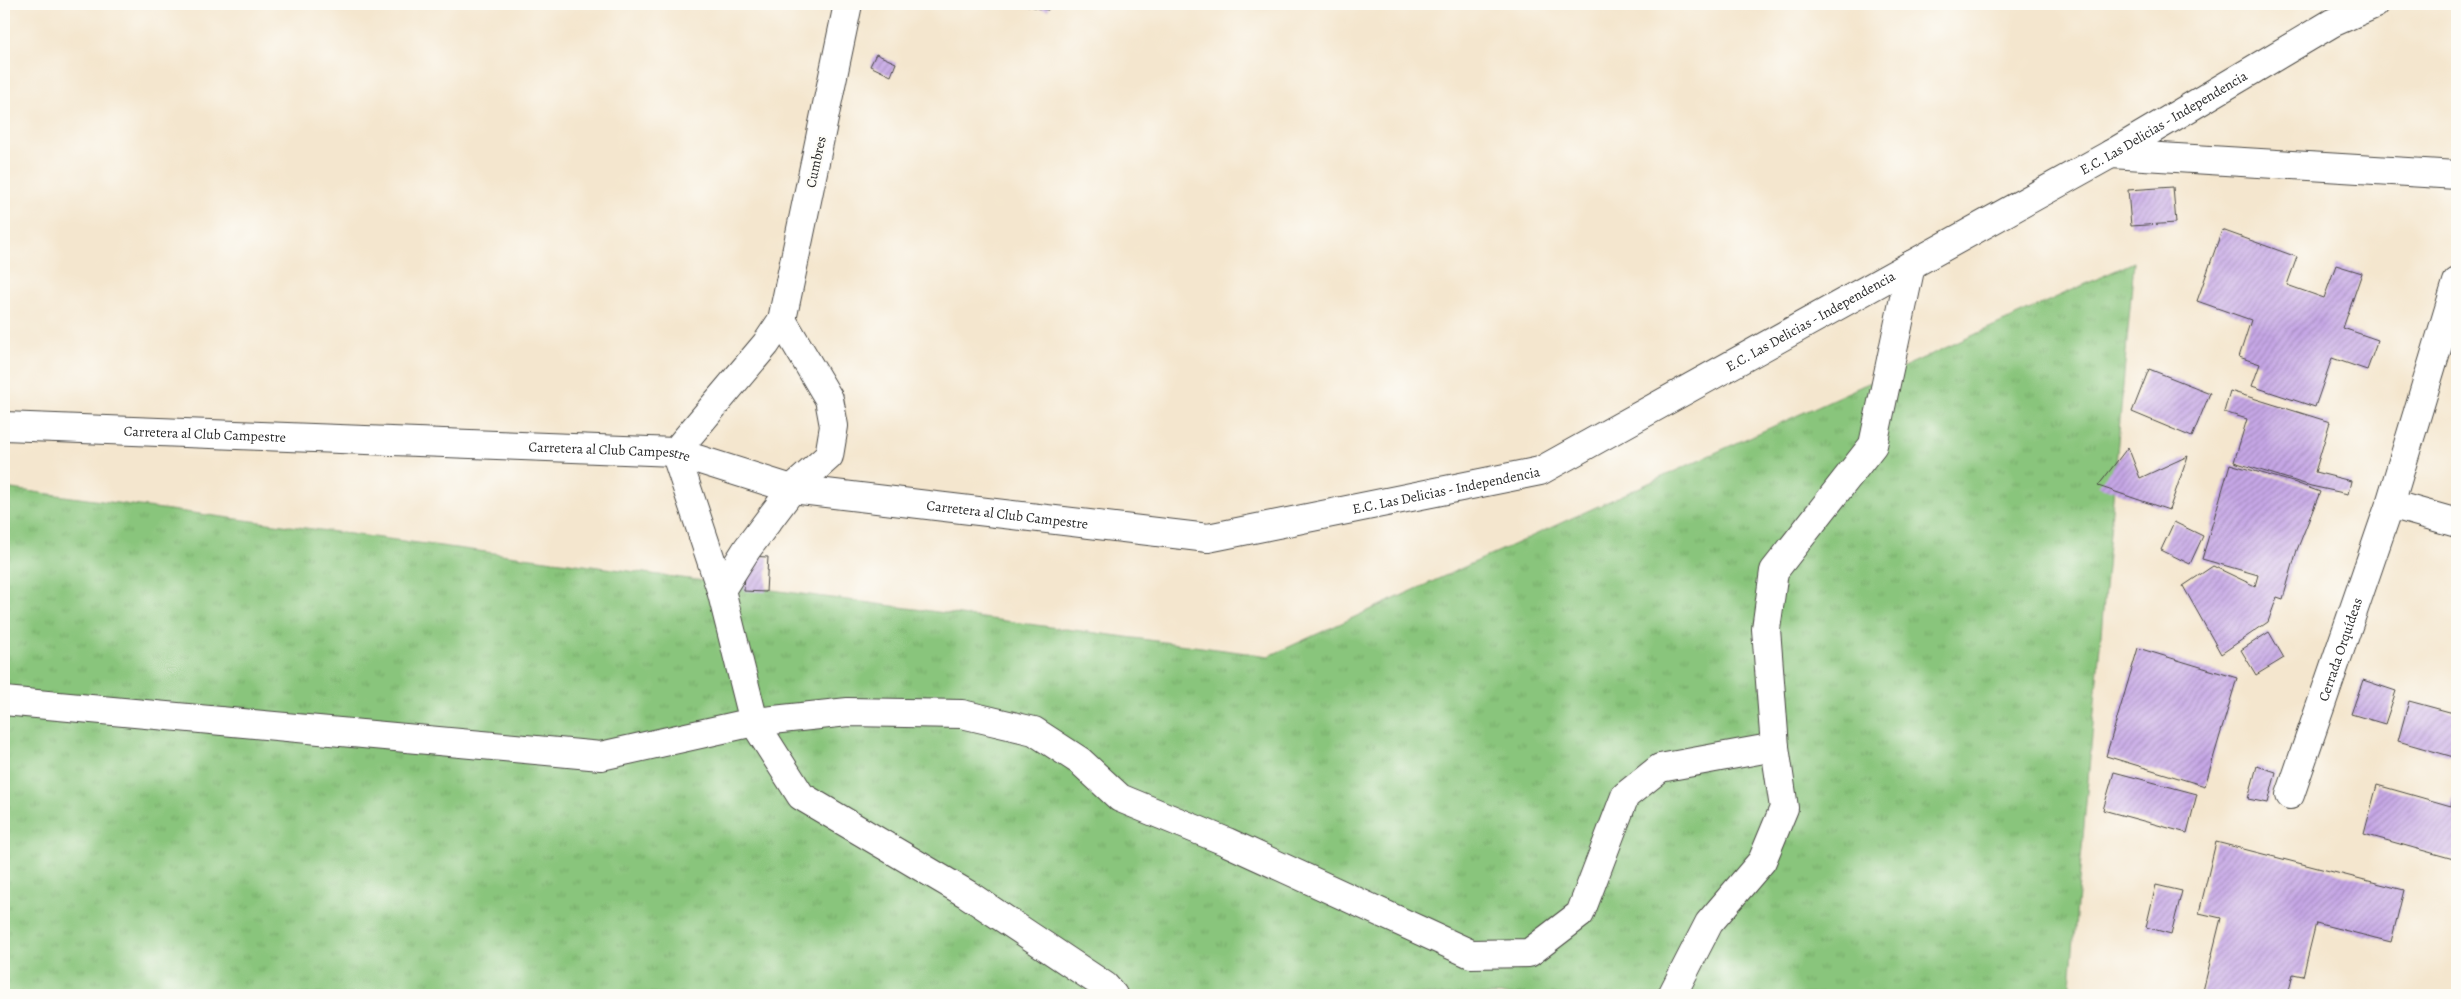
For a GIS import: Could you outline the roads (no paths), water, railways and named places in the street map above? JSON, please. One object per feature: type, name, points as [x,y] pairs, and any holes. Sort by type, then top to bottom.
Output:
[{"type":"street","name":"Cumbres","points":[[675,452],[766,344],[782,320],[848,4]]},
{"type":"street","name":"E.C. Las Delicias - Independencia","points":[[1208,538],[1540,471],[2111,154],[2332,23],[2375,4]]},
{"type":"street","points":[[2111,154],[2457,175]]},
{"type":"street","points":[[1672,995],[1709,923],[1762,860],[1784,808],[1775,746],[1766,629],[1774,571],[1873,445],[1911,265]]},
{"type":"street","name":"Cerrada Orquídeas","points":[[2290,796],[2390,504],[2457,282]]},
{"type":"street","points":[[721,590],[747,549],[792,489],[829,456],[834,426],[829,399],[782,320]]},
{"type":"street","name":"Carretera al Club Campestre","points":[[4,426],[675,452],[792,489],[1208,538]]},
{"type":"street","points":[[675,452],[721,590],[754,722],[801,796],[967,894],[1105,986],[1113,995]]},
{"type":"street","points":[[2390,504],[2457,523]]},
{"type":"street","points":[[4,701],[601,756],[754,722],[848,712],[962,714],[1034,731],[1080,761],[1120,798],[1227,842],[1471,954],[1529,953],[1580,914],[1625,796],[1660,768],[1775,746]]}]
